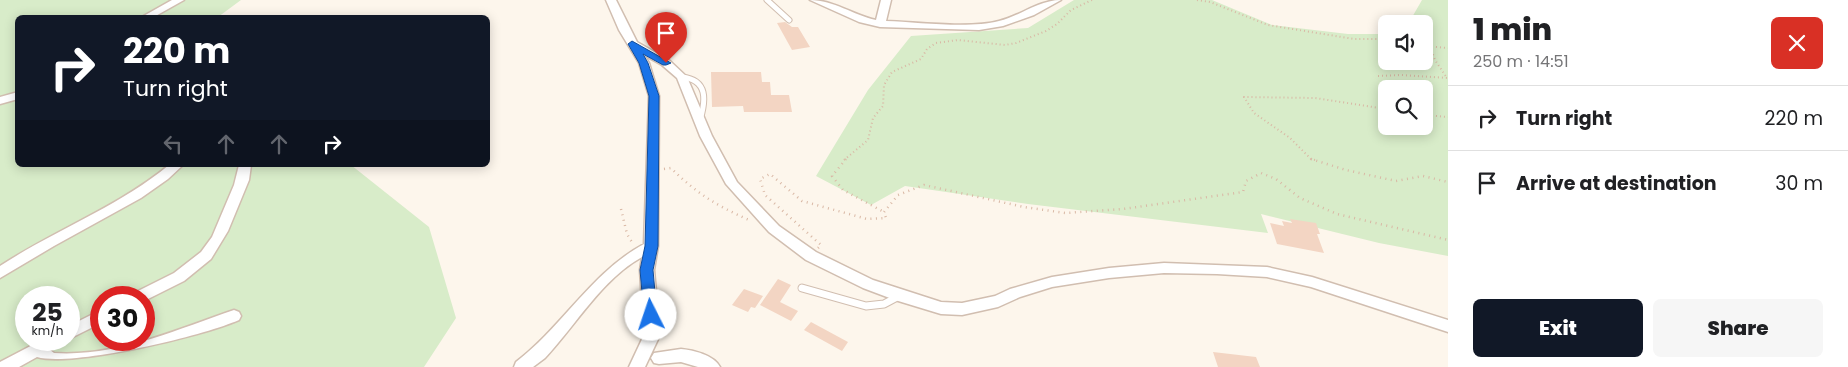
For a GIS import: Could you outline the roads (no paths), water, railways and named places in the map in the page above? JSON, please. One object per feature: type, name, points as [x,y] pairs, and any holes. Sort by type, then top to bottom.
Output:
[{"type":"street","points":[[150,15],[179,0]]},
{"type":"street","points":[[611,0],[632,44],[644,63],[654,96],[645,249],[652,335],[660,362],[679,354],[696,358],[712,367]]},
{"type":"street","points":[[815,0],[862,20],[880,24],[980,28],[1000,24],[1031,13],[1056,0]]},
{"type":"street","points":[[880,24],[886,0]]},
{"type":"street","points":[[632,44],[666,63],[682,76],[706,136],[732,184],[774,229],[811,256],[868,284],[900,296],[942,308],[962,308],[998,301],[1015,293],[1052,282],[1164,268],[1217,268],[1267,272],[1312,282],[1448,326]]},
{"type":"street","points":[[0,101],[15,96]]},
{"type":"street","points":[[0,273],[64,234],[130,201],[147,190],[175,167]]},
{"type":"street","points":[[155,289],[204,258],[213,246],[244,178],[245,167]]},
{"type":"street","points":[[522,367],[545,349],[610,273],[645,249]]},
{"type":"street","points":[[40,351],[51,360],[67,364],[98,364],[130,358],[172,344],[234,316]]},
{"type":"street","points":[[637,367],[652,335]]},
{"type":"street","points":[[5,367],[37,351]]},
{"type":"lane","points":[[767,0],[789,20]]},
{"type":"lane","points":[[802,288],[866,306],[884,304],[900,296]]}]
